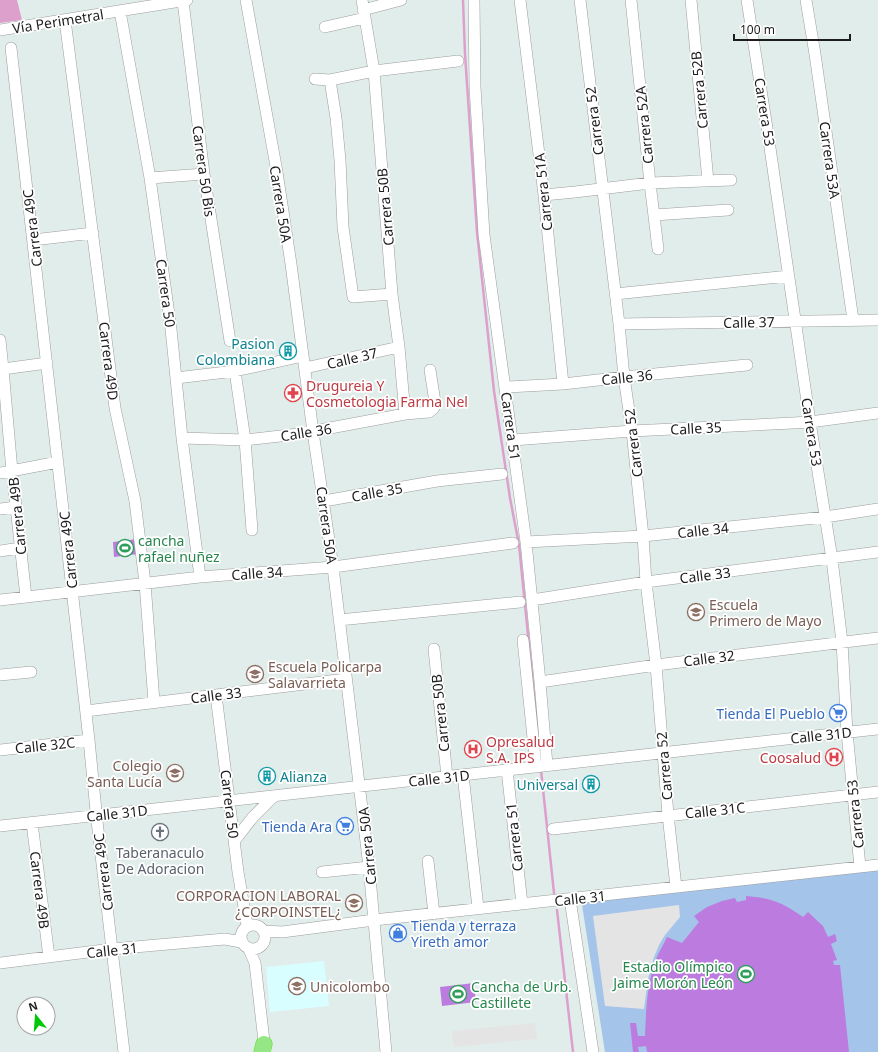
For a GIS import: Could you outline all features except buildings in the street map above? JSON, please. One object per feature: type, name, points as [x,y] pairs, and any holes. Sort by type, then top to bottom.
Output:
[{"type":"street","name":"Vía Perimetral","points":[[0,30],[185,0]]},
{"type":"street","name":"Carrera 50 Bis","points":[[185,0],[204,174],[230,341]]},
{"type":"street","name":"Carrera 50A","points":[[246,0],[277,172],[291,264],[312,432],[324,501],[333,567],[369,867],[386,1052]]},
{"type":"street","points":[[325,26],[363,9],[400,0]]},
{"type":"street","name":"Carrera 51A","points":[[520,0],[544,195],[563,384]]},
{"type":"street","name":"Carrera 52","points":[[580,0],[624,377],[632,431],[643,536],[646,582],[656,665],[668,815],[676,887]]},
{"type":"street","name":"Carrera 52A","points":[[631,0],[658,249]]},
{"type":"street","name":"Carrera 52B","points":[[691,0],[708,181]]},
{"type":"street","name":"Carrera 53","points":[[747,0],[832,559],[842,642],[847,732],[860,867]]},
{"type":"street","name":"Carrera 53A","points":[[806,0],[853,320]]},
{"type":"street","name":"Carrera 51","points":[[474,1],[475,87],[484,235],[526,542],[547,765]]},
{"type":"street","name":"Carrera 50B","points":[[363,9],[374,71],[392,294],[399,347],[405,414]]},
{"type":"street","name":"Carrera 50","points":[[120,11],[150,178],[171,329],[182,438],[200,577]]},
{"type":"street","name":"Carrera 49D","points":[[65,20],[115,408],[135,501],[145,584],[154,702]]},
{"type":"street","name":"Carrera 49C","points":[[11,48],[124,1052]]},
{"type":"street","points":[[315,80],[330,80],[374,71],[458,61]]},
{"type":"street","points":[[330,80],[336,118],[340,160],[343,227],[353,297],[392,294]]},
{"type":"street","points":[[150,178],[204,174]]},
{"type":"street","points":[[544,195],[650,183],[731,180]]},
{"type":"street","points":[[654,215],[728,210]]},
{"type":"street","points":[[33,240],[93,233]]},
{"type":"street","points":[[615,294],[789,276]]},
{"type":"street","name":"Calle 37","points":[[619,324],[878,320]]},
{"type":"street","name":"Carrera 49B","points":[[0,340],[3,369],[4,429],[12,471],[26,597]]},
{"type":"street","name":"Calle 37","points":[[305,368],[399,347]]},
{"type":"street","points":[[176,378],[235,371],[303,356]]},
{"type":"street","points":[[3,369],[47,363]]},
{"type":"street","name":"Calle 36","points":[[506,387],[563,384],[747,365]]},
{"type":"street","name":"Calle 36","points":[[182,438],[245,440],[312,432],[405,414],[429,412],[435,406],[430,370]]},
{"type":"street","points":[[235,371],[245,440],[252,530]]},
{"type":"street","name":"Calle 35","points":[[513,440],[632,431],[810,422],[878,413]]},
{"type":"street","points":[[0,473],[58,462]]},
{"type":"street","name":"Calle 35","points":[[324,501],[437,481],[502,474]]},
{"type":"street","points":[[0,509],[16,507]]},
{"type":"street","name":"Calle 34","points":[[526,542],[643,536],[825,517],[878,509]]},
{"type":"street","name":"Calle 34","points":[[0,600],[200,577],[333,567],[513,543]]},
{"type":"street","points":[[0,551],[20,548]]},
{"type":"street","name":"Calle 33","points":[[532,600],[646,582],[878,552]]},
{"type":"street","points":[[339,620],[520,602]]},
{"type":"street","name":"Calle 32","points":[[540,682],[656,665],[878,638]]},
{"type":"street","points":[[523,640],[536,767]]},
{"type":"street","name":"Carrera 50B","points":[[434,649],[447,777]]},
{"type":"street","points":[[0,676],[30,672]]},
{"type":"street","name":"Calle 33","points":[[86,711],[346,679]]},
{"type":"street","name":"Carrera 50","points":[[216,695],[238,872],[246,913],[246,935],[255,963],[264,1049]]},
{"type":"street","name":"Calle 31D","points":[[0,826],[878,729]]},
{"type":"street","name":"Calle 32C","points":[[0,750],[89,740]]},
{"type":"street","name":"Carrera 51","points":[[507,770],[522,904]]},
{"type":"street","points":[[464,775],[478,908]]},
{"type":"street","name":"Calle 31C","points":[[553,829],[878,792]]},
{"type":"street","points":[[235,840],[253,817],[274,796]]},
{"type":"street","name":"Carrera 49B","points":[[32,823],[49,957]]},
{"type":"street","points":[[428,861],[434,914]]},
{"type":"street","name":"Calle 31","points":[[0,963],[112,949],[225,939],[246,935],[256,948],[263,939],[282,932],[478,908],[878,865]]},
{"type":"street","points":[[322,872],[369,867]]},
{"type":"street","points":[[570,899],[593,1052]]},
{"type":"street","points":[[246,935],[260,926],[263,939]]},
{"type":"street","name":"Carrera 50","points":[[255,963],[263,939]]},
{"type":"shaded area","points":[[0,0],[17,0],[22,20],[0,23]]},
{"type":"shaded area","name":"cancha rafael nuñez","points":[[137,539],[138,554],[114,557],[113,542]]},
{"type":"shaded area","points":[[878,870],[878,1052],[605,1052],[582,905],[584,901]]},
{"type":"shaded area","name":"Estadio Olímpico Jaime Morón León","points":[[746,896],[762,898],[782,904],[803,917],[808,912],[823,926],[828,937],[835,934],[837,941],[831,944],[837,960],[833,961],[834,965],[840,965],[849,1052],[647,1052],[646,1046],[638,1047],[639,1052],[633,1052],[630,1023],[636,1023],[638,1036],[645,1036],[649,987],[653,968],[667,937],[682,943],[699,922],[694,916],[707,907],[722,901],[735,898],[737,902],[746,900]]},
{"type":"shaded area","points":[[679,905],[680,917],[665,935],[654,957],[648,979],[644,1009],[605,1006],[593,916]]},
{"type":"shaded area","name":"Unicolombo","points":[[324,961],[329,1006],[270,1012],[266,967]]},
{"type":"shaded area","name":"Cancha de Urb. Castillete","points":[[474,983],[476,1002],[442,1006],[440,987]]},
{"type":"shaded area","points":[[535,1023],[537,1039],[454,1047],[452,1031]]},
{"type":"waterway","points":[[463,0],[465,54],[477,232],[494,391],[510,498],[519,545],[536,715]]},
{"type":"waterway","points":[[541,770],[554,893]]},
{"type":"waterway","points":[[557,910],[573,1052]]},
{"type":"place","name":"Pasion Colombiana","points":[[288,351]]},
{"type":"place","name":"Drugureia Y Cosmetologia Farma Nel","points":[[293,393]]},
{"type":"place","name":"cancha rafael nuñez","points":[[125,548]]},
{"type":"place","name":"Escuela Primero de Mayo","points":[[696,612]]},
{"type":"place","name":"Escuela Policarpa Salavarrieta","points":[[255,674]]},
{"type":"place","name":"Tienda El Pueblo","points":[[838,713]]},
{"type":"place","name":"Opresalud S.A. IPS","points":[[473,749]]},
{"type":"place","name":"Coosalud","points":[[834,757]]},
{"type":"place","name":"Colegio Santa Lucía","points":[[175,773]]},
{"type":"place","name":"Alianza","points":[[267,776]]},
{"type":"place","name":"Universal","points":[[591,784]]},
{"type":"place","name":"Tienda Ara","points":[[345,826]]},
{"type":"place","name":"Taberanaculo De Adoracion","points":[[160,832]]},
{"type":"place","name":"CORPORACION LABORAL ¿CORPOINSTEL¿","points":[[354,903]]},
{"type":"place","name":"Tienda y terraza Yireth amor","points":[[398,933]]},
{"type":"place","name":"Estadio Olímpico Jaime Morón León","points":[[746,974]]},
{"type":"place","name":"Unicolombo","points":[[297,986]]},
{"type":"place","name":"Cancha de Urb. Castillete","points":[[458,994]]}]
